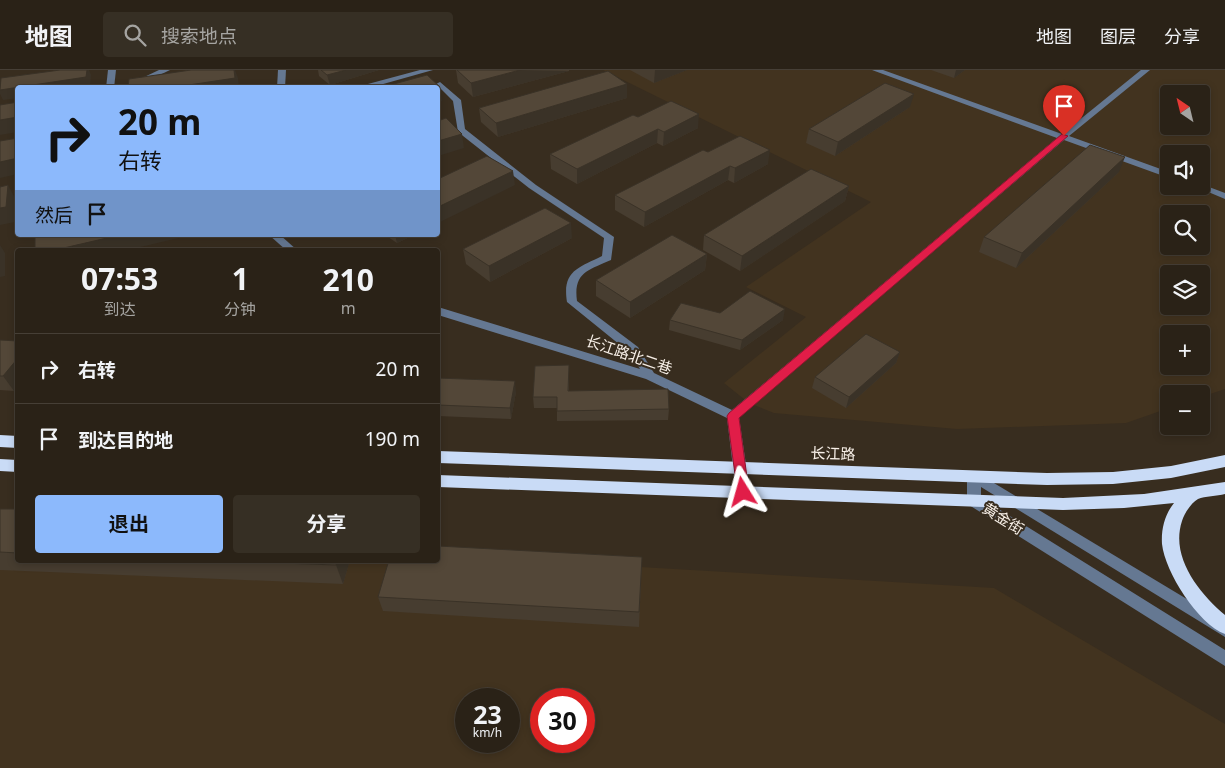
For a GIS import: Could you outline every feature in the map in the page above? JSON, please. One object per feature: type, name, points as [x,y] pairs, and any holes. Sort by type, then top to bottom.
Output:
[{"type":"highway","points":[[0,441],[15,442]]},
{"type":"highway","name":"长江路","points":[[440,457],[1047,479],[1114,478],[1171,472],[1225,461]]},
{"type":"highway","points":[[0,465],[15,466]]},
{"type":"highway","points":[[440,481],[1063,504],[1132,502],[1192,495],[1225,488]]},
{"type":"highway","points":[[1192,495],[1176,513],[1170,535],[1175,561],[1187,586],[1211,615],[1225,626]]},
{"type":"street","points":[[110,85],[112,70]]},
{"type":"street","points":[[132,85],[166,70]]},
{"type":"street","points":[[281,85],[282,70]]},
{"type":"street","points":[[370,85],[429,70]]},
{"type":"street","points":[[876,70],[1160,172]]},
{"type":"street","points":[[743,492],[733,416],[1064,136],[1146,70]]},
{"type":"street","points":[[440,84],[457,100],[461,130],[488,154],[576,217],[610,237],[607,258],[574,275],[568,288],[572,302],[634,350],[650,376]]},
{"type":"street","points":[[1210,190],[1225,196]]},
{"type":"street","points":[[276,237],[290,248]]},
{"type":"street","name":"长江路北二巷","points":[[440,312],[650,376],[733,416]]},
{"type":"street","name":"黄金街","points":[[974,476],[974,501],[1225,659]]},
{"type":"street","name":"黄金街","points":[[974,476],[1225,630]]},
{"type":"shaded area","points":[[603,70],[1225,70],[1225,389],[1210,394],[1210,385],[1160,385],[1160,411],[1126,423],[957,429],[774,413],[749,403],[724,383],[806,317],[746,287],[871,202]]},
{"type":"shaded area","points":[[0,529],[15,555],[15,563],[440,563],[440,555],[994,588],[1225,724],[1225,768],[0,768]]},
{"type":"building","points":[[60,70],[87,70],[86,77],[33,85],[15,85],[15,88],[0,90],[1,78]]},
{"type":"building","points":[[191,70],[234,70],[235,78],[189,85],[128,85],[129,79]]},
{"type":"building","points":[[321,70],[346,70],[327,75]]},
{"type":"building","points":[[457,70],[520,70],[471,83]]},
{"type":"building","points":[[608,71],[627,84],[496,123],[479,108]]},
{"type":"building","points":[[427,75],[438,85],[390,85]]},
{"type":"building","points":[[885,83],[914,94],[838,142],[809,129]]},
{"type":"building","points":[[671,101],[699,114],[664,132],[658,129],[577,169],[550,154],[633,115],[638,117]]},
{"type":"building","points":[[15,102],[15,118],[0,120],[0,105]]},
{"type":"building","points":[[446,118],[462,134],[440,140],[440,120]]},
{"type":"building","points":[[740,136],[770,150],[735,168],[730,166],[645,212],[615,195],[703,150],[708,152]]},
{"type":"building","points":[[15,138],[15,159],[0,162],[0,141]]},
{"type":"building","points":[[1090,145],[1125,157],[1022,253],[984,237]]},
{"type":"building","points":[[487,156],[513,171],[440,206],[440,178]]},
{"type":"building","points":[[811,169],[849,186],[742,256],[704,235]]},
{"type":"building","points":[[8,185],[6,207],[0,208],[0,187]]},
{"type":"building","points":[[545,208],[571,223],[489,266],[463,249]]},
{"type":"building","points":[[672,235],[707,254],[630,302],[596,280]]},
{"type":"building","points":[[35,237],[111,237],[64,248],[35,248]]},
{"type":"building","points":[[750,291],[785,309],[742,340],[670,320],[681,303],[720,313]]},
{"type":"building","points":[[866,334],[900,352],[849,397],[815,377]]},
{"type":"building","points":[[0,340],[15,341],[15,362],[3,376],[0,376]]},
{"type":"building","points":[[569,365],[568,391],[668,389],[669,409],[557,411],[557,397],[533,397],[535,366]]},
{"type":"building","points":[[440,378],[515,381],[510,408],[440,405]]},
{"type":"building","points":[[0,509],[15,509],[15,553],[0,552]]},
{"type":"building","points":[[440,546],[642,557],[639,612],[378,597],[388,563],[440,563]]},
{"type":"building","points":[[281,563],[336,563],[336,565]]},
{"type":"route","points":[[743,492],[733,416],[1064,136]]}]
